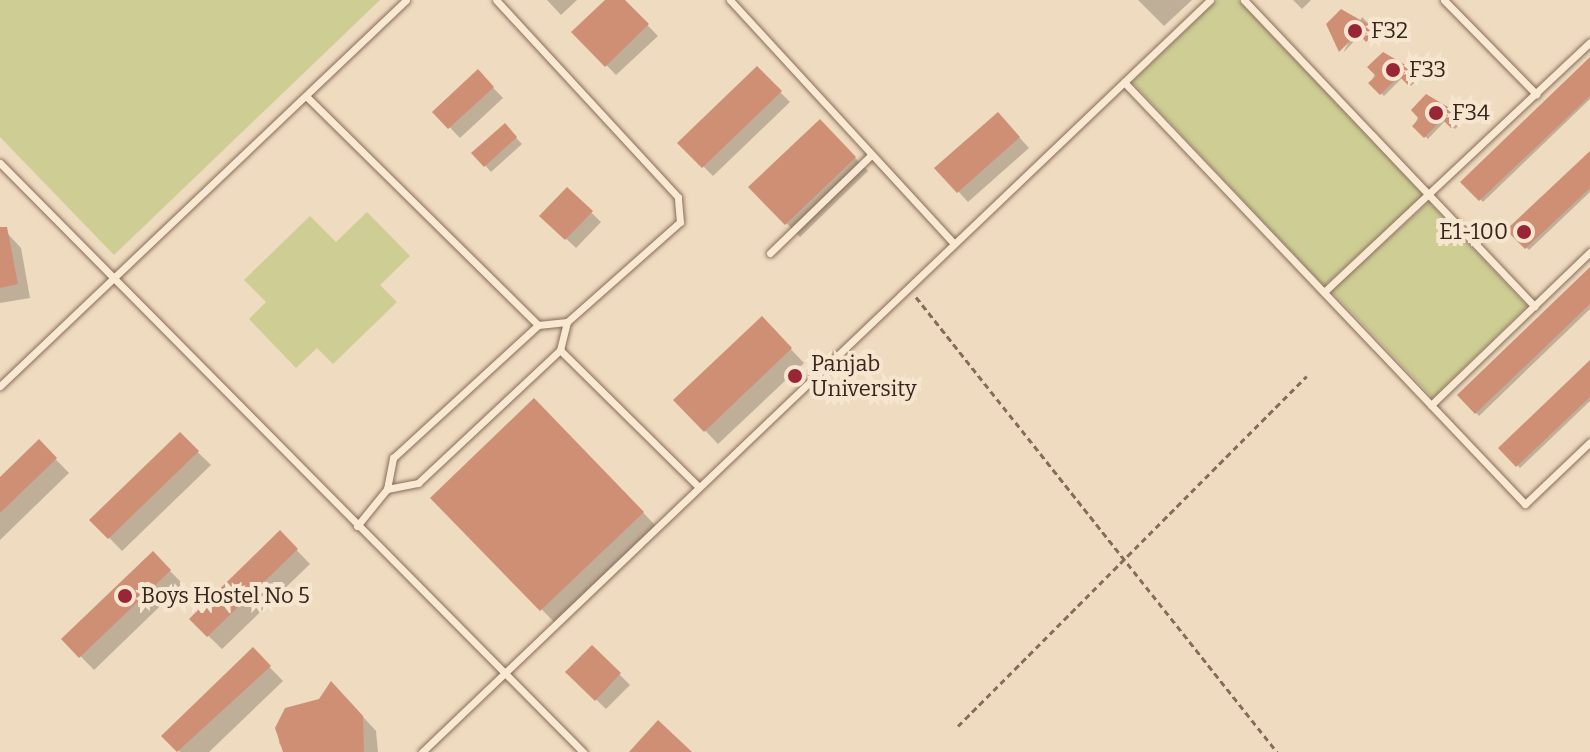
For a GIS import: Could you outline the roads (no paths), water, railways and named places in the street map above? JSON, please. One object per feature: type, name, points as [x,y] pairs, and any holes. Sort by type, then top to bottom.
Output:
[{"type":"lane","points":[[0,386],[406,0]]},
{"type":"lane","points":[[387,489],[418,483],[560,350],[567,322],[680,222],[683,208],[496,0]]},
{"type":"lane","points":[[730,0],[954,244]]},
{"type":"lane","points":[[422,752],[1210,0]]},
{"type":"lane","points":[[1244,0],[1534,306]]},
{"type":"lane","points":[[1444,0],[1536,94]]},
{"type":"lane","points":[[1324,292],[1430,196],[1590,42]]},
{"type":"lane","points":[[1124,82],[1525,504],[1590,442]]},
{"type":"lane","points":[[306,96],[538,325]]},
{"type":"lane","points":[[770,253],[870,156]]},
{"type":"lane","points":[[0,163],[583,752]]},
{"type":"lane","points":[[1431,405],[1590,252]]},
{"type":"lane","points":[[357,526],[387,489],[393,458],[538,325],[567,322]]},
{"type":"lane","points":[[560,350],[699,487]]},
{"type":"place","name":"F32","points":[[1355,31]]},
{"type":"place","name":"F33","points":[[1393,70]]},
{"type":"place","name":"F34","points":[[1436,113]]},
{"type":"place","name":"E1-100","points":[[1524,232]]},
{"type":"place","name":"Panjab University","points":[[795,376]]},
{"type":"place","name":"Boys Hostel No 5","points":[[125,596]]}]
